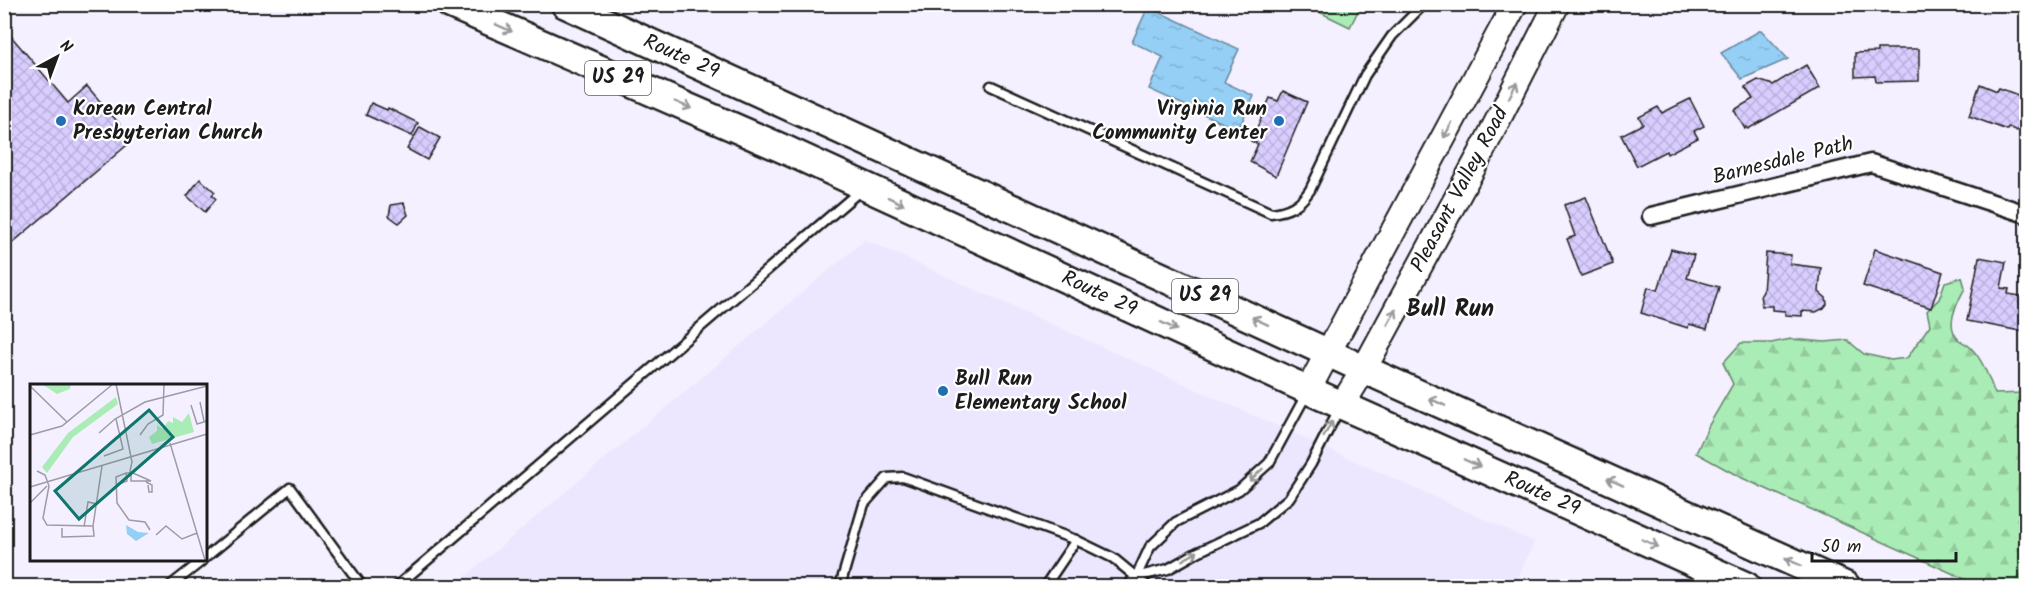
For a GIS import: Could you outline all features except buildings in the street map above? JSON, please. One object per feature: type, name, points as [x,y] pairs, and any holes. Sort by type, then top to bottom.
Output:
[{"type":"main road","name":"Route 29","points":[[450,4],[786,150],[1308,390],[1746,586]]},
{"type":"main road","name":"Route 29","points":[[565,4],[1364,369],[1846,586]]},
{"type":"main road","name":"Pleasant Valley Road","points":[[1308,390],[1515,4]]},
{"type":"main road","name":"Pleasant Valley Road","points":[[1342,405],[1364,369],[1480,155],[1557,4]]},
{"type":"street","name":"Barnesdale Path","points":[[1651,216],[1871,163],[2026,214]]},
{"type":"lane","points":[[991,86],[1271,213],[1281,212],[1293,208],[1307,195],[1365,75],[1392,36],[1424,4]]},
{"type":"lane","points":[[397,586],[865,187]]},
{"type":"lane","points":[[1127,586],[1136,576],[1150,547],[1176,522],[1239,490],[1269,463],[1308,390]]},
{"type":"lane","points":[[1136,576],[1168,569],[1198,552],[1259,524],[1289,498],[1311,464],[1342,405]]},
{"type":"lane","points":[[840,586],[864,504],[887,478],[903,477],[1076,540],[1113,558],[1146,586]]},
{"type":"lane","points":[[207,556],[290,488],[362,586]]},
{"type":"lane","points":[[1045,586],[1076,540]]},
{"type":"lane","points":[[170,586],[200,561]]},
{"type":"shaded area","name":"Bull Run Elementary School","points":[[865,240],[1534,542],[1514,586],[454,586]]},
{"type":"green space","points":[[1305,5],[1361,5],[1350,27]]},
{"type":"green space","points":[[1962,277],[1965,288],[1952,321],[1955,334],[1979,358],[1995,394],[2026,393],[2026,586],[1980,586],[1740,477],[1696,453],[1733,384],[1723,363],[1741,343],[1771,343],[1791,339],[1825,342],[1847,340],[1864,354],[1891,360],[1907,358],[1930,325],[1927,311],[1939,299],[1945,282]]},
{"type":"water","points":[[1148,7],[1239,49],[1224,82],[1254,96],[1238,130],[1149,89],[1163,57],[1132,42]]},
{"type":"water","points":[[1761,30],[1788,59],[1742,79],[1721,53]]},
{"type":"place","name":"Korean Central Presbyterian Church","points":[[61,121]]},
{"type":"place","name":"Virginia Run Community Center","points":[[1279,121]]},
{"type":"place","name":"Bull Run Elementary School","points":[[943,391]]},
{"type":"district","name":"Bull Run","points":[[1450,309]]}]
